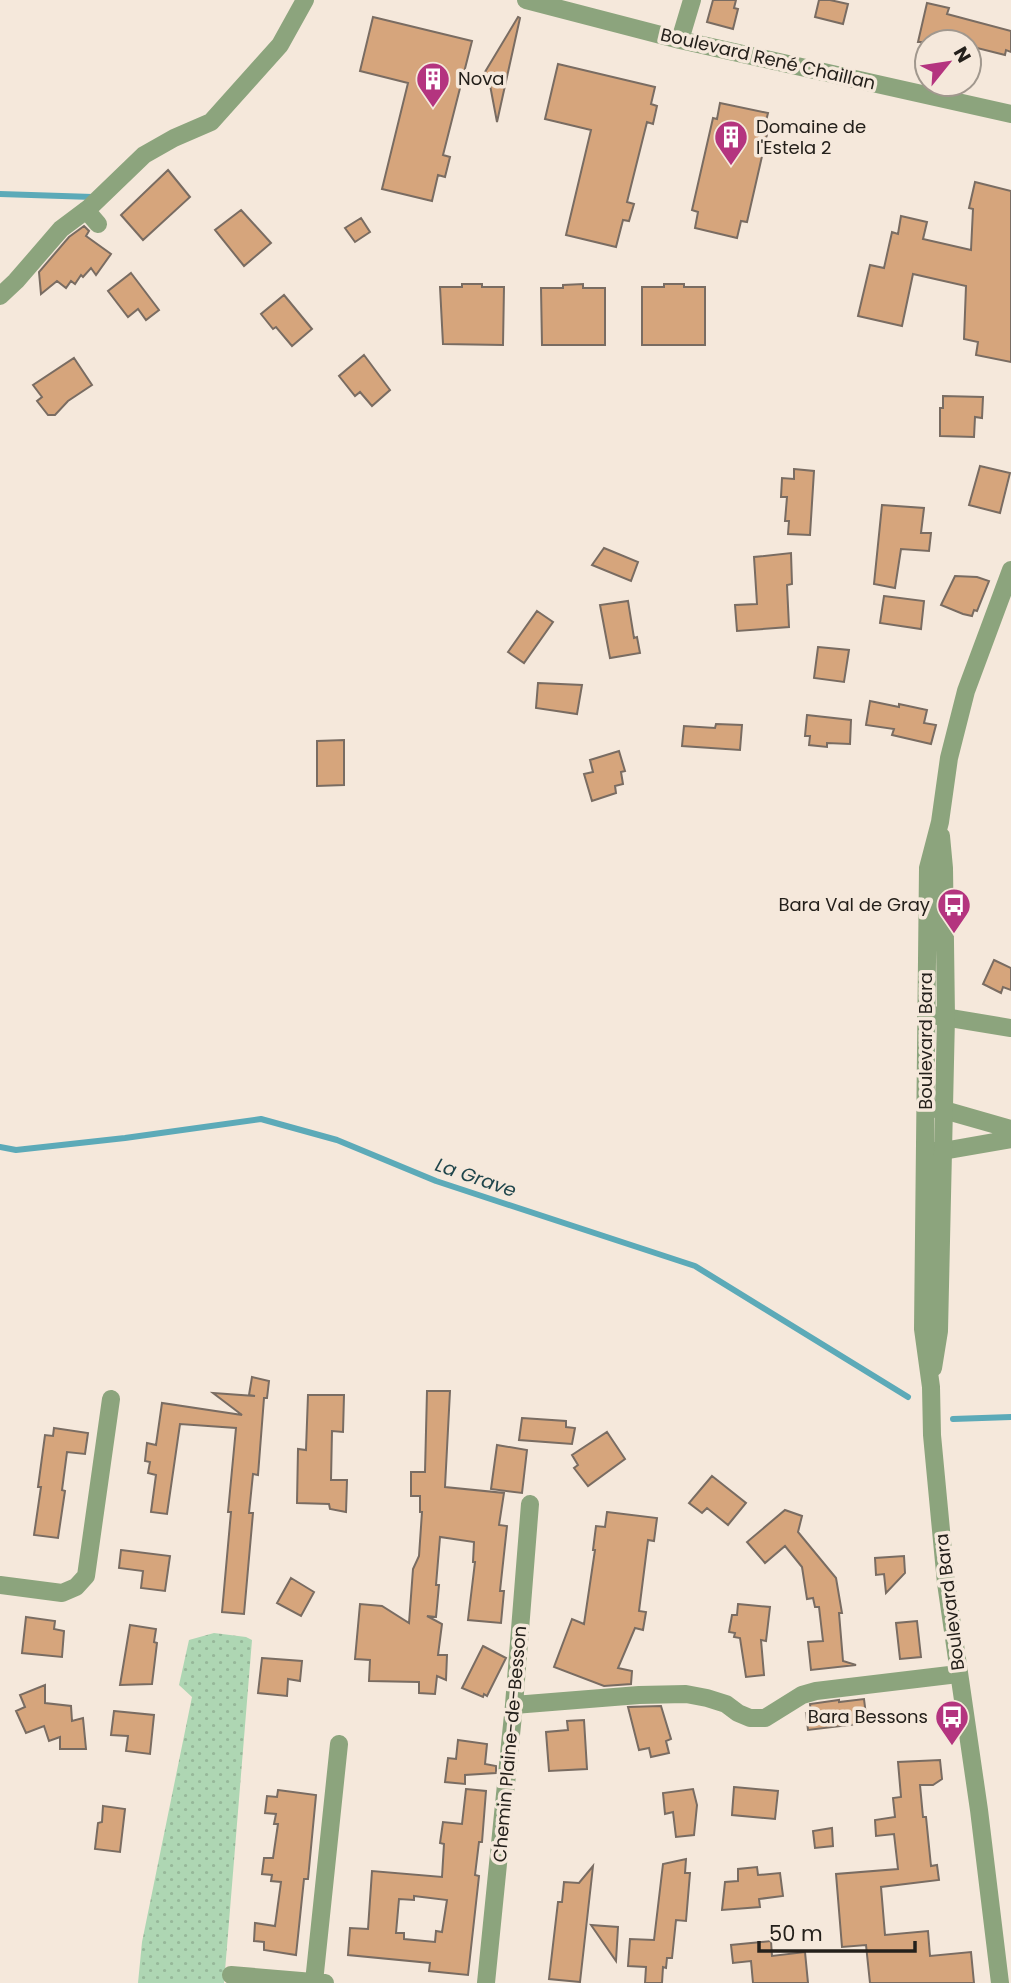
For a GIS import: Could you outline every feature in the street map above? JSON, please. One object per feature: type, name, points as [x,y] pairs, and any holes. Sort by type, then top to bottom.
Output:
[{"type":"street","points":[[0,296],[61,229],[92,217],[144,155],[211,122],[280,45],[305,0]]},
{"type":"street","name":"Boulevard René Chaillan","points":[[526,0],[680,40],[1011,114]]},
{"type":"street","points":[[680,40],[692,0]]},
{"type":"street","name":"Boulevard Bara","points":[[1000,1983],[979,1810],[946,1583],[932,1435],[931,1387],[923,1329],[928,868],[940,822],[949,758],[966,691],[1011,570]]},
{"type":"street","name":"Boulevard Bara","points":[[931,1387],[939,1332],[946,1017],[944,868],[940,822]]},
{"type":"street","points":[[926,1014],[1011,1028]]},
{"type":"street","points":[[925,1107],[1011,1129]]},
{"type":"street","points":[[925,1151],[943,1151],[1011,1139]]},
{"type":"street","points":[[0,1585],[62,1592],[76,1587],[86,1576],[111,1399]]},
{"type":"street","name":"Chemin Plaine-de-Besson","points":[[486,1983],[514,1704],[530,1504]]},
{"type":"street","points":[[514,1704],[687,1694],[726,1704],[750,1718],[765,1718],[802,1695],[816,1691],[958,1674]]},
{"type":"street","points":[[231,1975],[319,1982],[339,1745]]},
{"type":"green space","points":[[214,1633],[252,1640],[224,1983],[138,1983],[142,1942],[192,1697],[179,1685],[189,1640]]},
{"type":"building","points":[[713,0],[736,0],[734,8],[738,9],[733,29],[707,22]]},
{"type":"building","points":[[819,0],[848,4],[843,24],[815,17]]},
{"type":"building","points":[[927,3],[949,8],[947,14],[1011,31],[1011,52],[1006,50],[1005,55],[983,50],[983,28],[921,28]]},
{"type":"building","name":"Nova","points":[[373,17],[472,41],[443,155],[450,157],[445,177],[438,175],[432,201],[382,189],[408,83],[360,71]]},
{"type":"building","points":[[518,17],[520,18],[497,122],[490,85],[479,82]]},
{"type":"building","points":[[558,64],[655,87],[651,104],[657,106],[653,124],[647,122],[627,202],[634,204],[629,221],[623,220],[616,247],[566,235],[591,130],[545,119]]},
{"type":"building","name":"Domaine de l'Estela 2","points":[[720,103],[768,113],[764,129],[768,130],[747,222],[741,221],[737,238],[695,228],[698,212],[692,210],[713,118],[717,119]]},
{"type":"building","points":[[168,170],[190,197],[143,240],[121,215]]},
{"type":"building","points":[[975,182],[1011,191],[1011,362],[976,355],[978,342],[964,339],[966,286],[913,274],[902,326],[858,316],[870,265],[884,268],[892,232],[898,234],[901,216],[927,222],[923,239],[971,250],[973,209],[969,208]]},
{"type":"building","points":[[241,210],[271,243],[244,266],[215,230]]},
{"type":"building","points":[[361,218],[370,232],[355,242],[345,228]]},
{"type":"building","points":[[84,226],[89,231],[86,236],[111,254],[96,275],[91,268],[83,277],[81,275],[75,284],[71,281],[66,288],[57,281],[41,294],[39,272],[69,237]]},
{"type":"building","points":[[131,273],[159,310],[146,320],[138,309],[128,317],[108,291]]},
{"type":"building","points":[[462,284],[504,287],[503,345],[443,344],[440,287],[462,287]]},
{"type":"building","points":[[583,284],[583,288],[605,288],[605,345],[542,345],[541,288]]},
{"type":"building","points":[[664,284],[705,287],[705,345],[642,345],[642,287],[664,287]]},
{"type":"building","points":[[284,295],[312,329],[292,346],[261,314]]},
{"type":"building","points":[[364,355],[390,390],[372,406],[360,392],[355,396],[339,376]]},
{"type":"building","points":[[74,358],[92,385],[68,401],[55,415],[48,415],[37,401],[42,397],[33,385]]},
{"type":"building","points":[[943,396],[983,397],[982,418],[975,417],[974,437],[940,436]]},
{"type":"building","points":[[980,466],[1010,473],[1000,513],[969,505]]},
{"type":"building","points":[[794,469],[814,471],[810,535],[788,534],[789,521],[785,521],[787,497],[781,497],[782,478],[794,479]]},
{"type":"building","points":[[882,505],[924,508],[921,533],[931,533],[929,551],[901,549],[895,588],[874,584]]},
{"type":"building","points":[[604,548],[638,562],[631,581],[592,565]]},
{"type":"building","points":[[791,553],[792,584],[787,585],[789,627],[737,631],[735,605],[757,604],[754,557]]},
{"type":"building","points":[[955,576],[977,577],[989,581],[977,611],[974,610],[972,616],[941,605]]},
{"type":"building","points":[[884,596],[924,601],[921,629],[880,623]]},
{"type":"building","points":[[628,601],[634,638],[637,637],[640,653],[610,658],[600,605]]},
{"type":"building","points":[[537,611],[553,622],[524,663],[508,652]]},
{"type":"building","points":[[818,647],[849,650],[844,682],[814,678]]},
{"type":"building","points":[[538,683],[582,685],[577,714],[536,708]]},
{"type":"building","points":[[870,701],[927,710],[924,723],[936,725],[931,744],[892,735],[894,729],[866,725]]},
{"type":"building","points":[[807,715],[851,720],[850,744],[827,743],[827,747],[809,745],[810,736],[805,736]]},
{"type":"building","points":[[716,724],[742,725],[740,750],[682,746],[684,726],[715,728]]},
{"type":"building","points":[[344,740],[344,785],[317,786],[317,741]]},
{"type":"building","points":[[619,751],[625,771],[621,772],[623,784],[615,786],[616,793],[592,801],[584,774],[593,772],[590,760]]},
{"type":"building","points":[[994,960],[1011,968],[1011,990],[1003,987],[1001,993],[983,984]]},
{"type":"building","points":[[252,1377],[269,1381],[267,1398],[264,1398],[258,1475],[253,1474],[249,1513],[253,1513],[244,1614],[222,1612],[236,1428],[180,1424],[167,1514],[151,1512],[156,1475],[148,1473],[150,1462],[145,1461],[147,1443],[156,1445],[162,1403],[242,1415],[213,1393],[255,1396],[249,1395]]},
{"type":"building","points":[[427,1391],[450,1391],[445,1487],[504,1493],[499,1525],[507,1526],[500,1591],[504,1591],[501,1623],[468,1620],[475,1562],[474,1542],[440,1537],[436,1617],[427,1616],[442,1624],[438,1655],[447,1655],[446,1680],[437,1676],[435,1694],[419,1693],[419,1682],[369,1681],[370,1660],[355,1659],[360,1604],[382,1606],[409,1623],[413,1569],[419,1556],[422,1512],[420,1496],[411,1496],[411,1472],[425,1472]]},
{"type":"building","points":[[308,1395],[344,1395],[343,1432],[332,1431],[331,1480],[347,1480],[346,1512],[330,1509],[329,1504],[297,1503],[298,1449],[306,1450]]},
{"type":"building","points":[[522,1418],[566,1421],[566,1427],[575,1428],[572,1444],[519,1440]]},
{"type":"building","points":[[54,1428],[88,1433],[85,1454],[67,1452],[58,1538],[34,1535],[45,1435],[53,1436]]},
{"type":"building","points":[[607,1432],[625,1459],[588,1486],[574,1468],[578,1465],[572,1455]]},
{"type":"building","points":[[497,1445],[527,1450],[522,1493],[491,1489]]},
{"type":"building","points":[[712,1476],[746,1503],[728,1525],[707,1508],[702,1513],[689,1503]]},
{"type":"building","points":[[785,1510],[802,1516],[798,1532],[836,1578],[842,1613],[839,1613],[843,1661],[856,1665],[811,1670],[808,1642],[823,1641],[819,1607],[815,1607],[813,1598],[807,1599],[802,1567],[785,1546],[765,1563],[747,1542]]},
{"type":"building","points":[[607,1512],[657,1518],[654,1541],[648,1540],[639,1611],[646,1612],[643,1630],[635,1628],[618,1668],[632,1671],[631,1684],[604,1686],[554,1667],[572,1619],[584,1624],[596,1526],[605,1527]]},
{"type":"building","points":[[121,1550],[170,1556],[165,1591],[141,1588],[143,1571],[119,1568]]},
{"type":"building","points":[[904,1556],[905,1573],[886,1593],[884,1574],[876,1575],[875,1558]]},
{"type":"building","points":[[291,1578],[314,1592],[301,1616],[277,1603]]},
{"type":"building","points":[[738,1604],[770,1607],[766,1641],[761,1640],[764,1675],[746,1677],[740,1638],[729,1632],[732,1615],[737,1615]]},
{"type":"building","points":[[26,1617],[55,1621],[54,1629],[64,1631],[62,1657],[22,1653]]},
{"type":"building","points":[[917,1621],[921,1657],[900,1659],[896,1623]]},
{"type":"building","points":[[130,1625],[156,1629],[152,1684],[120,1685]]},
{"type":"building","points":[[483,1646],[506,1658],[487,1696],[484,1694],[483,1697],[462,1688]]},
{"type":"building","points":[[262,1658],[302,1661],[300,1681],[288,1679],[287,1696],[258,1693]]},
{"type":"building","points":[[45,1685],[45,1703],[71,1706],[72,1721],[83,1718],[86,1749],[60,1749],[60,1737],[49,1741],[44,1726],[26,1733],[16,1711],[25,1707],[20,1695]]},
{"type":"building","points":[[864,1699],[867,1723],[808,1730],[806,1713],[811,1713],[810,1704]]},
{"type":"building","points":[[661,1706],[671,1739],[666,1741],[669,1753],[651,1757],[649,1748],[639,1750],[628,1707]]},
{"type":"building","points":[[114,1711],[154,1715],[150,1754],[126,1751],[128,1736],[111,1735]]},
{"type":"building","points":[[584,1720],[587,1769],[549,1771],[546,1732],[568,1730],[567,1721]]},
{"type":"building","points":[[458,1740],[487,1744],[485,1764],[496,1766],[496,1773],[465,1775],[465,1784],[445,1782],[448,1758],[456,1759]]},
{"type":"building","points":[[940,1760],[942,1779],[933,1785],[920,1785],[931,1866],[937,1865],[939,1880],[881,1887],[885,1935],[928,1931],[930,1956],[971,1952],[974,1983],[870,1983],[866,1945],[842,1947],[836,1874],[898,1869],[894,1834],[876,1836],[875,1820],[895,1817],[893,1798],[901,1797],[898,1762]]},
{"type":"building","points":[[734,1787],[778,1791],[775,1819],[732,1815]]},
{"type":"building","points":[[466,1789],[486,1791],[482,1842],[479,1842],[475,1875],[479,1876],[468,1975],[429,1971],[430,1963],[348,1955],[350,1928],[368,1929],[372,1871],[442,1877],[444,1844],[440,1843],[443,1822],[462,1824]],"holes":[[[414,1896],[447,1900],[442,1932],[436,1931],[435,1942],[404,1939],[404,1933],[396,1933],[399,1899],[414,1900]]]},
{"type":"building","points":[[693,1789],[697,1805],[694,1835],[676,1837],[673,1812],[665,1814],[663,1793]]},
{"type":"building","points":[[278,1790],[316,1795],[308,1879],[304,1879],[296,1955],[264,1950],[264,1942],[254,1941],[255,1923],[275,1926],[281,1882],[271,1881],[272,1875],[262,1874],[264,1858],[273,1858],[278,1824],[274,1824],[276,1814],[265,1813],[267,1796],[277,1797]]},
{"type":"building","points":[[103,1806],[125,1809],[120,1852],[95,1849]]},
{"type":"building","points":[[832,1828],[833,1846],[815,1848],[813,1831]]},
{"type":"building","points":[[686,1859],[685,1873],[690,1873],[686,1921],[676,1920],[672,1958],[667,1958],[666,1968],[663,1967],[662,1983],[645,1983],[646,1967],[628,1966],[630,1939],[654,1940],[663,1864]]},
{"type":"building","points":[[593,1866],[580,1982],[549,1979],[558,1902],[562,1902],[564,1882],[579,1883]]},
{"type":"building","points":[[757,1867],[758,1875],[780,1873],[783,1896],[759,1899],[760,1907],[722,1910],[725,1882],[738,1881],[738,1869]]},
{"type":"building","points":[[591,1925],[618,1927],[616,1961]]},
{"type":"building","points":[[771,1941],[772,1956],[805,1952],[808,1983],[753,1983],[751,1961],[733,1963],[731,1945]]},
{"type":"waterway","points":[[0,194],[93,197]]},
{"type":"waterway","name":"La Grave","points":[[0,1147],[16,1150],[261,1119],[337,1140],[436,1181],[695,1266],[908,1397]]},
{"type":"waterway","name":"La Grave","points":[[953,1419],[1011,1417]]},
{"type":"place","name":"Nova","points":[[433,109]]},
{"type":"place","name":"Domaine de l'Estela 2","points":[[731,167]]},
{"type":"place","name":"Bara Val de Gray","points":[[954,935]]},
{"type":"place","name":"Bara Bessons","points":[[952,1747]]}]
